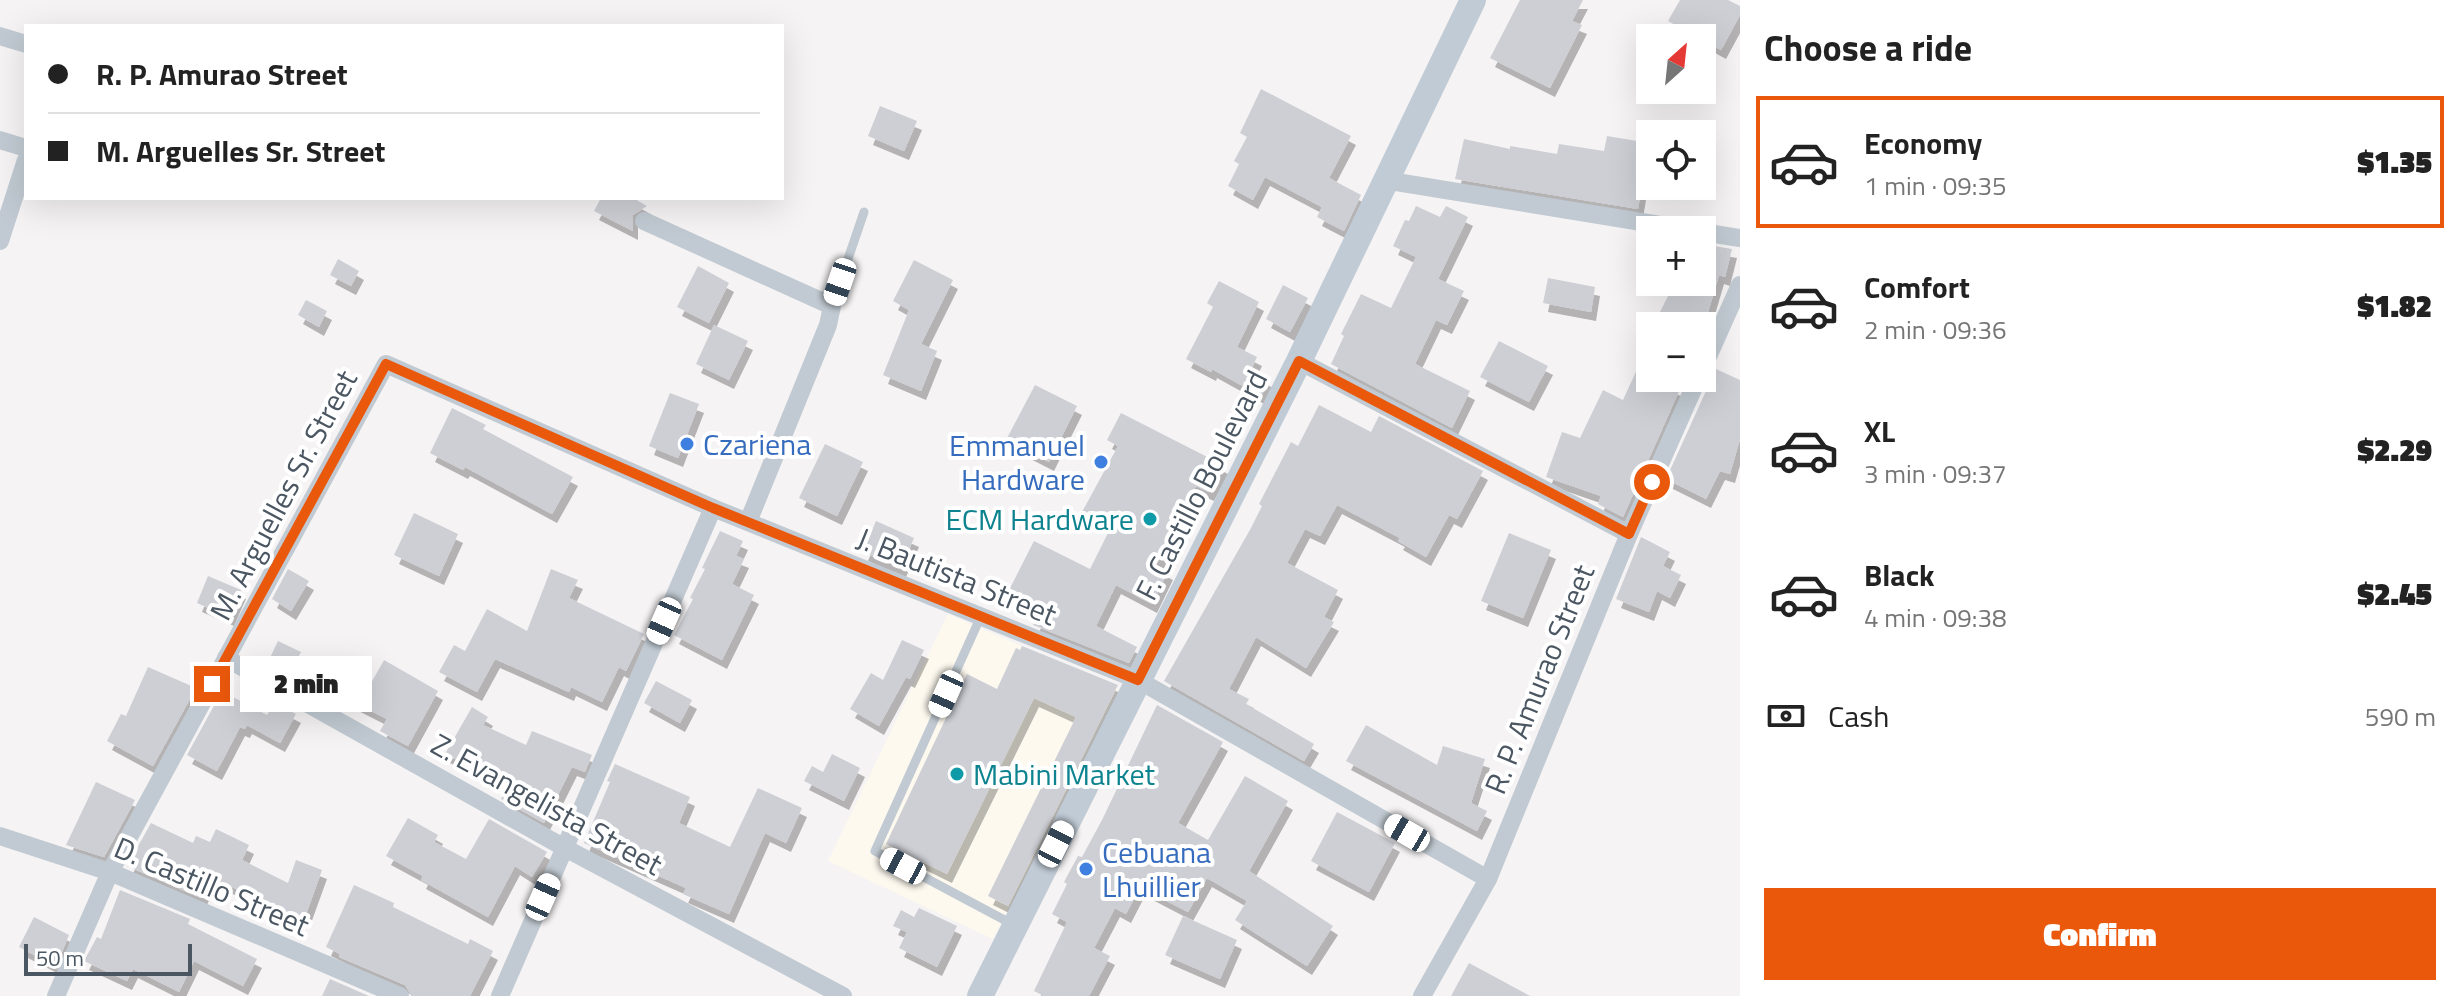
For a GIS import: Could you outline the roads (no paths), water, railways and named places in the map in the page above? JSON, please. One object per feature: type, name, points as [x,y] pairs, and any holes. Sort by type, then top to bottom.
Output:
[{"type":"main road","name":"F. Castillo Boulevard","points":[[980,996],[1299,361],[1473,0]]},
{"type":"street","points":[[0,36],[24,43]]},
{"type":"street","points":[[0,140],[24,147]]},
{"type":"street","points":[[0,241],[24,166]]},
{"type":"street","points":[[1384,180],[1636,221]]},
{"type":"street","points":[[644,221],[832,306],[828,325],[748,522]]},
{"type":"street","points":[[1716,234],[1740,238]]},
{"type":"street","points":[[1716,339],[1740,285]]},
{"type":"street","points":[[1299,361],[1629,534]]},
{"type":"street","name":"J. Bautista Street","points":[[386,364],[713,508],[1138,680],[1488,879]]},
{"type":"street","name":"M. Arguelles Sr. Street","points":[[56,996],[110,872],[386,364]]},
{"type":"street","name":"R. P. Amurao Street","points":[[1422,996],[1488,879],[1629,534],[1692,392]]},
{"type":"street","points":[[500,996],[713,508]]},
{"type":"street","name":"Z. Evangelista Street","points":[[226,658],[565,848],[843,996]]},
{"type":"street","name":"D. Castillo Street","points":[[0,836],[110,872],[400,996]]},
{"type":"lane","points":[[832,306],[864,212]]},
{"type":"lane","points":[[981,616],[875,851],[1015,926]]},
{"type":"place","name":"Czariena","points":[[687,444]]},
{"type":"place","name":"Emmanuel Hardware","points":[[1101,462]]},
{"type":"place","name":"ECM Hardware","points":[[1150,519]]},
{"type":"place","name":"Mabini Market","points":[[957,774]]},
{"type":"place","name":"Cebuana Lhuillier","points":[[1086,869]]}]
